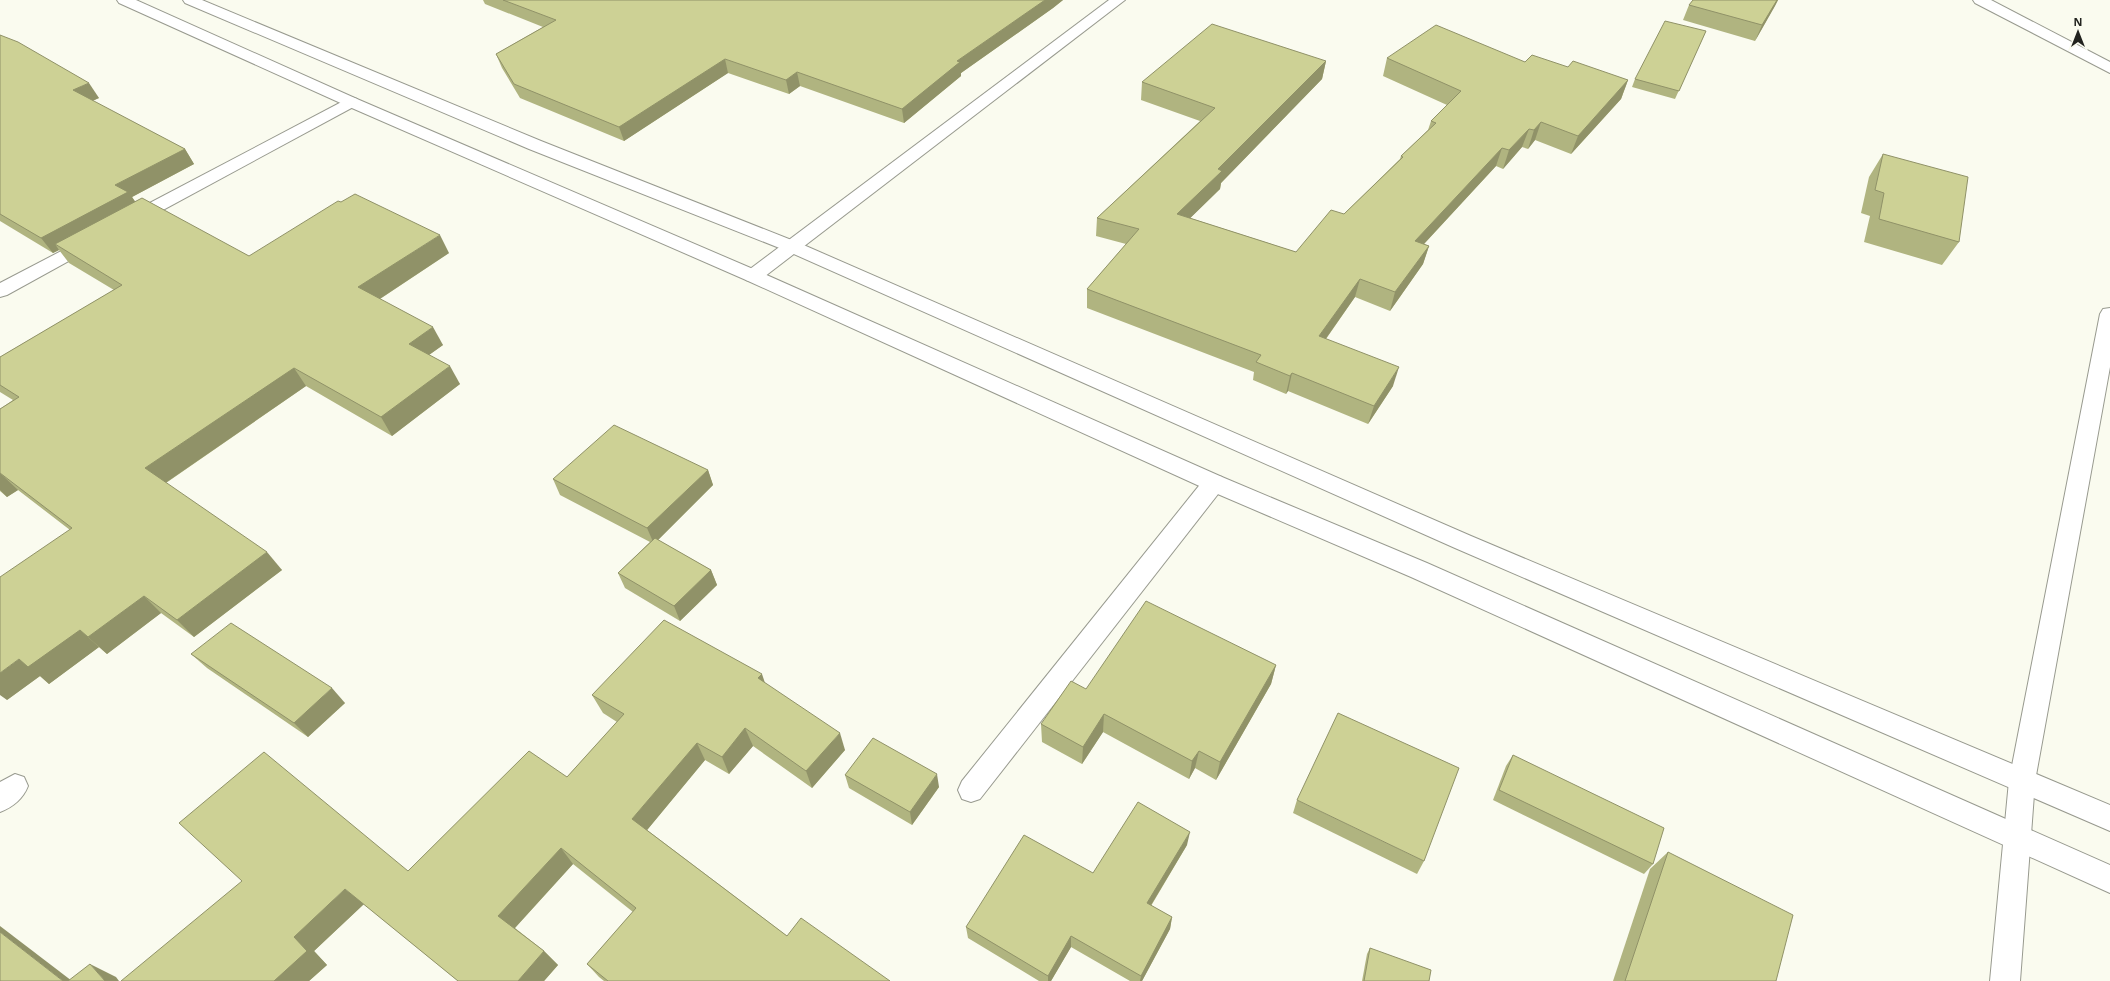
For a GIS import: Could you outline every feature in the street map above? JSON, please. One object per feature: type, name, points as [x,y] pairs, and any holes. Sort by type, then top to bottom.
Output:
[{"type":"street","points":[[124,0],[351,102],[753,276],[1214,483],[1419,570],[2016,839],[2110,879]]},
{"type":"street","points":[[190,0],[535,145],[793,247],[1463,542],[2110,818]]},
{"type":"street","points":[[753,276],[1118,0]]},
{"type":"street","points":[[1980,0],[2110,68]]},
{"type":"street","points":[[0,291],[351,102]]},
{"type":"street","points":[[2004,981],[2022,781],[2110,314]]},
{"type":"street","points":[[971,790],[1214,483]]},
{"type":"building","points":[[503,0],[1045,0],[957,61],[960,62],[902,109],[797,72],[786,80],[725,59],[619,127],[514,84],[496,54],[556,20]]},
{"type":"building","points":[[1693,0],[1777,0],[1762,25],[1689,5]]},
{"type":"building","points":[[1665,21],[1706,31],[1679,91],[1635,79]]},
{"type":"building","points":[[1212,24],[1326,61],[1218,169],[1222,171],[1177,214],[1296,252],[1331,210],[1344,214],[1403,157],[1401,156],[1436,123],[1431,121],[1461,91],[1387,58],[1436,25],[1525,62],[1532,55],[1568,67],[1573,61],[1628,80],[1578,136],[1541,122],[1534,130],[1529,129],[1509,150],[1502,148],[1415,241],[1429,246],[1395,292],[1360,279],[1319,336],[1399,367],[1374,406],[1292,373],[1290,376],[1256,362],[1261,355],[1087,289],[1139,229],[1097,218],[1215,108],[1142,82]]},
{"type":"building","points":[[0,35],[18,42],[89,83],[73,90],[185,149],[115,185],[128,192],[41,238],[0,214]]},
{"type":"building","points":[[1883,154],[1968,177],[1959,242],[1879,219],[1884,193],[1875,190]]},
{"type":"building","points":[[355,194],[440,235],[358,287],[433,327],[409,344],[450,366],[381,417],[294,368],[145,468],[267,552],[177,620],[144,596],[88,637],[80,630],[28,667],[19,659],[0,673],[0,577],[72,528],[0,473],[0,409],[19,397],[0,385],[0,357],[122,285],[55,244],[142,198],[249,256],[338,201],[341,202]]},
{"type":"building","points":[[614,425],[708,470],[647,528],[553,479]]},
{"type":"building","points":[[655,538],[711,570],[674,606],[618,573]]},
{"type":"building","points":[[1146,601],[1276,665],[1220,762],[1199,751],[1192,761],[1104,714],[1083,747],[1041,724],[1071,681],[1086,689]]},
{"type":"building","points":[[664,620],[762,674],[758,678],[840,733],[806,771],[745,728],[722,757],[697,743],[632,819],[787,936],[801,918],[890,981],[608,981],[587,964],[636,908],[561,848],[498,916],[544,951],[518,981],[458,981],[345,889],[294,937],[307,951],[274,981],[121,981],[242,881],[179,823],[264,752],[408,871],[529,751],[567,777],[624,714],[592,695]]},
{"type":"building","points":[[231,623],[332,688],[294,723],[191,654]]},
{"type":"building","points":[[1338,713],[1459,768],[1424,861],[1297,800]]},
{"type":"building","points":[[873,738],[937,774],[910,812],[845,775]]},
{"type":"building","points":[[1513,755],[1664,828],[1653,864],[1499,790]]},
{"type":"building","points":[[1138,802],[1190,832],[1147,903],[1172,917],[1141,976],[1071,936],[1048,976],[966,927],[1024,835],[1093,873]]},
{"type":"building","points":[[1668,852],[1793,915],[1776,981],[1625,981]]},
{"type":"building","points":[[0,932],[63,981],[0,981]]},
{"type":"building","points":[[1370,948],[1431,970],[1429,981],[1364,981]]},
{"type":"building","points":[[90,964],[105,981],[68,981]]}]
